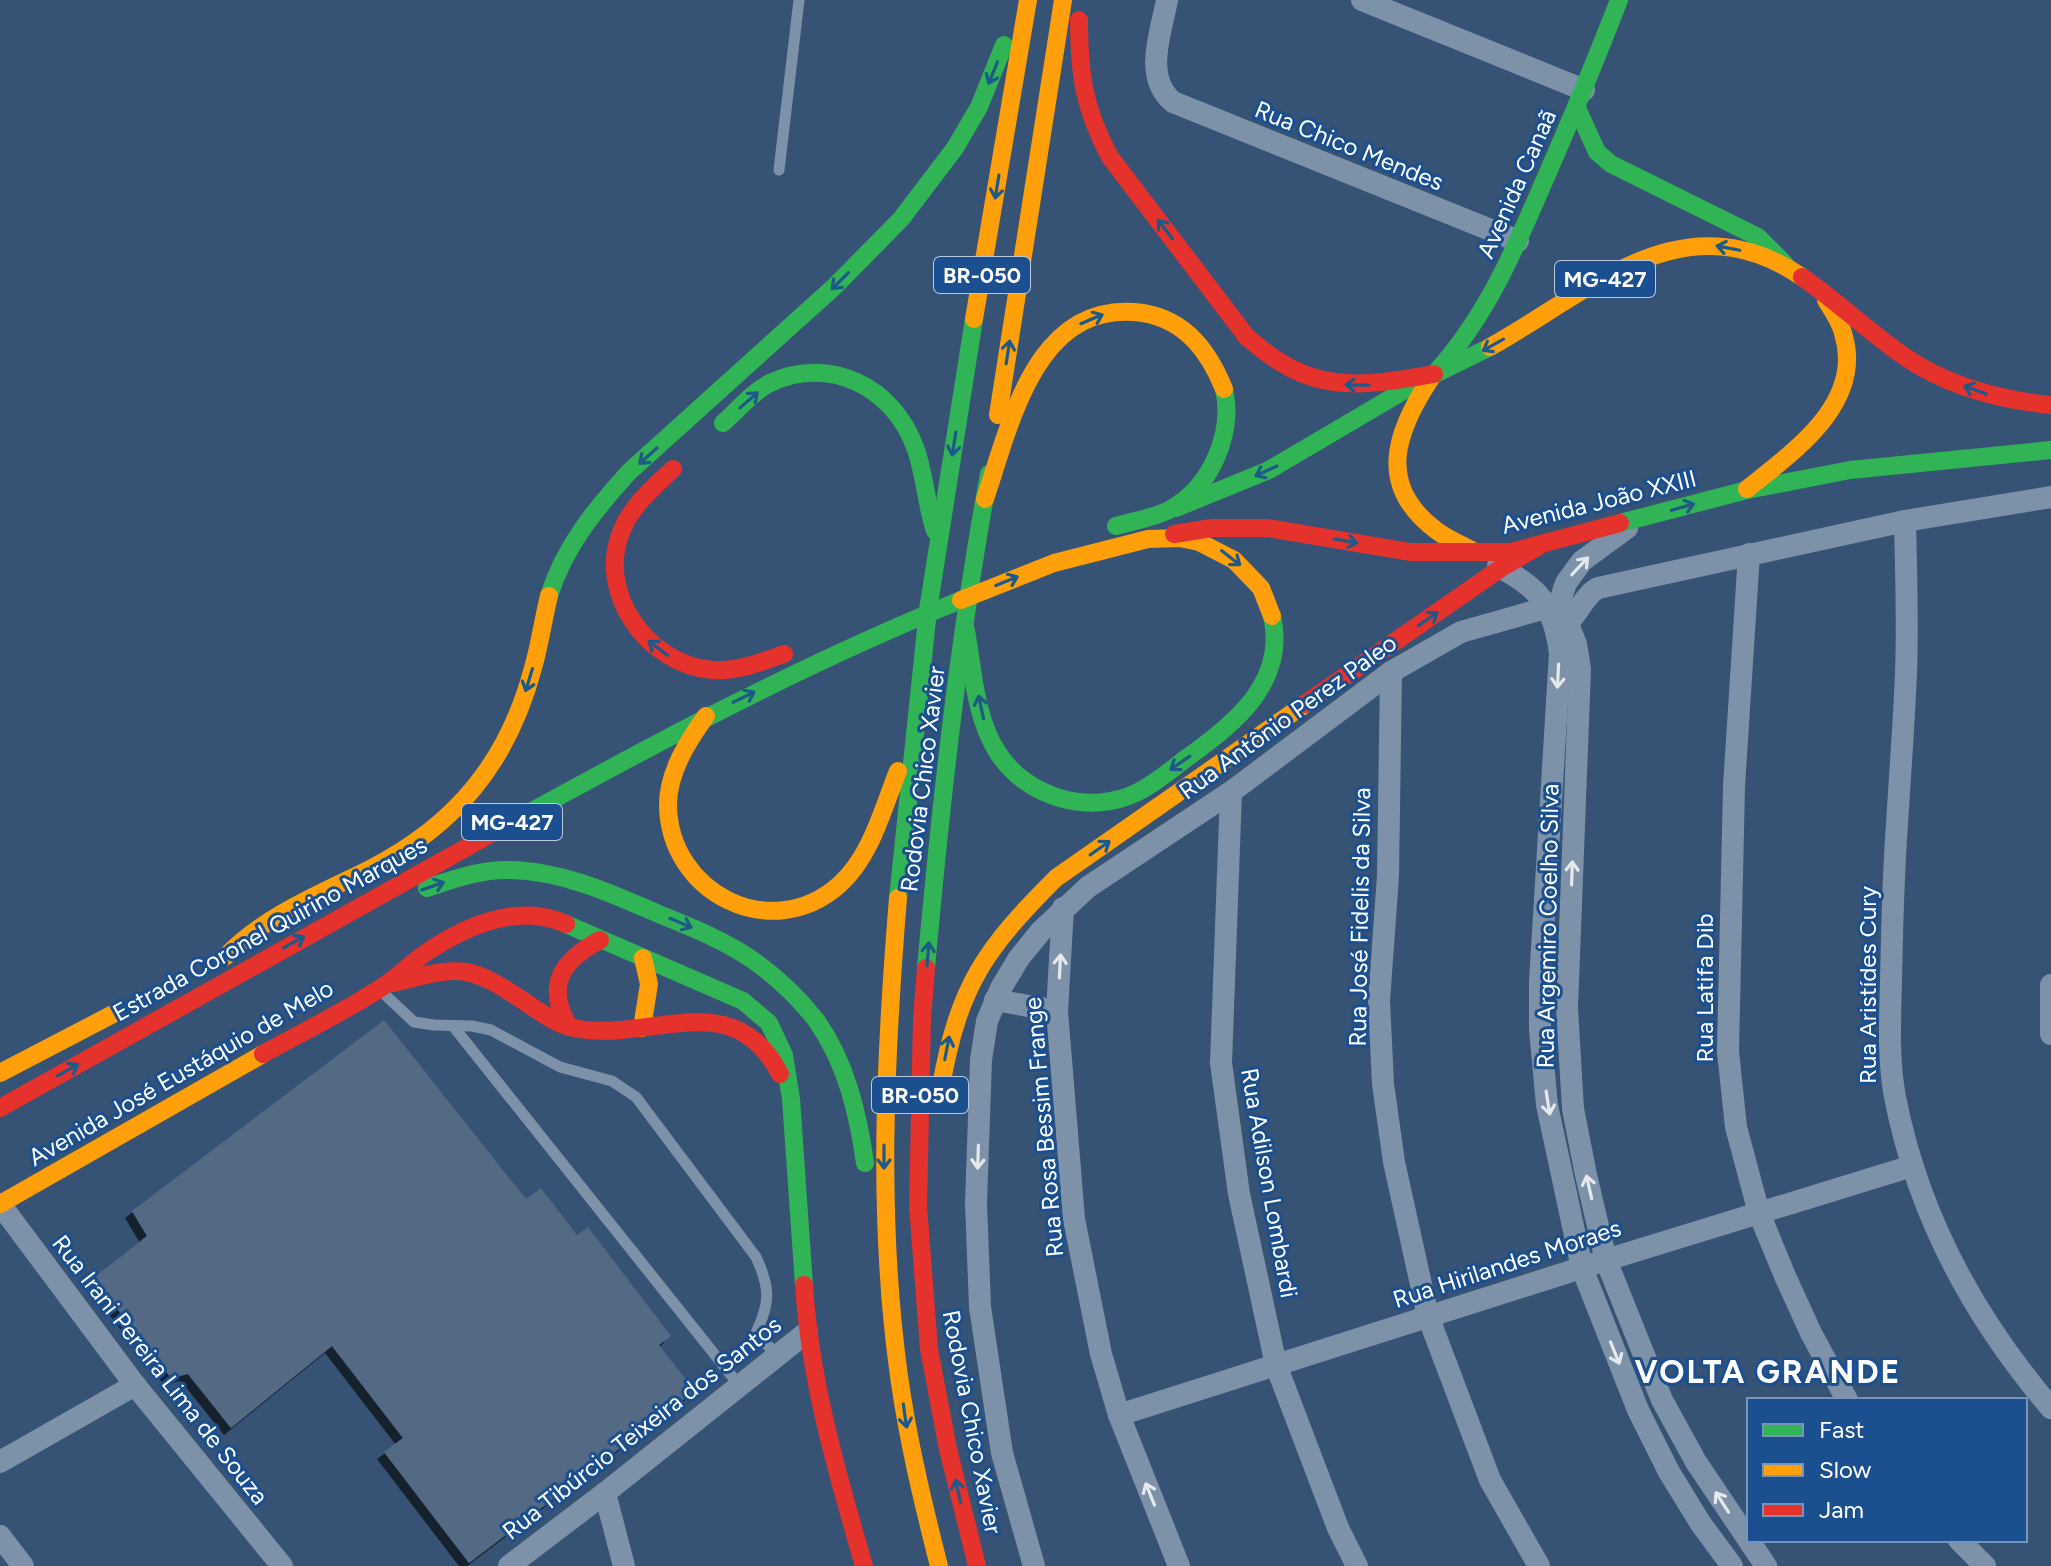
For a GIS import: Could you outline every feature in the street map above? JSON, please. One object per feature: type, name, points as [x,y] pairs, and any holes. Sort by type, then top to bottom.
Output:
[{"type":"main road","name":"Estrada Coronel Quirino Marques","points":[[690,454],[636,506],[618,541],[615,559],[617,580],[627,617],[639,633],[669,657],[708,671],[726,671],[791,651],[505,811],[327,907],[219,960],[270,920],[424,838],[466,799],[502,747],[520,709],[559,569],[602,500],[630,471],[834,287],[901,219],[929,185],[979,107],[1020,0]]},
{"type":"main road","name":"Rodovia Chico Xavier","points":[[939,1566],[910,1449],[892,1318],[885,1240],[887,1031],[896,908],[922,661],[938,544],[1028,0]]},
{"type":"main road","name":"Rodovia Chico Xavier","points":[[977,1566],[948,1449],[929,1349],[918,1206],[922,1019],[942,791],[977,539],[1063,0]]},
{"type":"main road","points":[[1079,0],[1080,76],[1085,106],[1094,129],[1110,157],[1261,353],[1301,375],[1347,385],[1371,385],[1434,374]]},
{"type":"main road","name":"Avenida Canaã","points":[[1434,374],[1476,325],[1518,241],[1581,99],[1619,0]]},
{"type":"main road","points":[[1581,99],[1597,152],[1611,164],[1758,237],[1789,269]]},
{"type":"main road","name":"MG-427","points":[[1096,532],[1168,511],[1281,465],[1434,374],[1490,347],[1628,266],[1685,247],[1716,245],[1753,253],[1789,269],[1907,358],[1948,381],[1988,395],[2051,405]]},
{"type":"main road","name":"MG-427","points":[[1747,490],[1815,433],[1840,397],[1847,361],[1844,338],[1837,316],[1816,287]]},
{"type":"main road","points":[[985,499],[1018,403],[1041,357],[1055,342],[1080,324],[1107,312],[1127,310],[1166,318],[1184,328],[1208,351],[1223,383],[1227,429],[1218,458],[1197,487],[1168,511]]},
{"type":"main road","points":[[711,434],[771,383],[809,373],[828,373],[856,380],[883,396],[900,413],[915,447],[927,509],[938,544]]},
{"type":"main road","points":[[1434,374],[1401,431],[1395,453],[1398,474],[1422,517],[1437,531],[1477,553]]},
{"type":"main road","name":"Avenida João XXIII","points":[[1158,537],[1212,528],[1268,528],[1410,552],[1511,552],[1747,490],[1850,470],[2051,450]]},
{"type":"main road","name":"Estrada Coronel Quirino Marques","points":[[0,1108],[706,716],[870,636],[1041,567],[1158,537]]},
{"type":"main road","points":[[966,625],[982,717],[998,754],[1023,782],[1059,799],[1078,803],[1099,803],[1137,793],[1242,716],[1266,682],[1275,645],[1270,607],[1247,571],[1218,548],[1204,542],[1158,537]]},
{"type":"main road","points":[[929,1349],[929,1207],[946,1049],[961,997],[988,951],[1011,921],[1056,878],[1501,568],[1544,543]]},
{"type":"main road","points":[[913,598],[997,565]]},
{"type":"main road","points":[[706,716],[681,756],[670,787],[669,827],[676,849],[688,870],[721,899],[745,909],[768,913],[792,910],[815,901],[839,886],[858,862],[915,732]]},
{"type":"main road","points":[[332,921],[462,876],[485,871],[517,870],[581,882],[714,937],[753,959],[806,1008],[825,1033],[842,1064],[861,1124],[870,1212],[892,1318]]},
{"type":"main road","points":[[382,987],[412,961],[485,923],[508,916],[539,914],[743,1001],[769,1023],[784,1055],[791,1099],[807,1332],[831,1453],[864,1566]]},
{"type":"main road","points":[[569,1027],[560,1009],[560,974],[571,958],[600,940]]},
{"type":"main road","points":[[642,1028],[650,990],[643,958]]},
{"type":"main road","points":[[382,987],[447,970],[469,972],[569,1027],[597,1032],[693,1019],[711,1021],[740,1031],[766,1052],[791,1099]]},
{"type":"main road","name":"Avenida José Eustáquio de Melo","points":[[0,1204],[382,987]]},
{"type":"main road","name":"Estrada Coronel Quirino Marques","points":[[0,1073],[137,1001]]},
{"type":"street","name":"Rua Chico Mendes","points":[[1167,0],[1156,63],[1158,84],[1164,95],[1184,109],[1518,241]]},
{"type":"street","points":[[1362,0],[1581,99]]},
{"type":"street","points":[[1558,616],[1598,588],[1905,521],[2051,497]]},
{"type":"street","name":"Rua Argemiro Coelho Silva","points":[[1637,520],[1582,561],[1566,583],[1558,616],[1560,653],[1540,1030],[1547,1105],[1582,1268],[1638,1410],[1677,1485],[1732,1566]]},
{"type":"street","name":"Rua Aristídes Cury","points":[[1905,521],[1906,671],[1893,890],[1890,1020],[1895,1095],[1912,1166],[1933,1222],[1980,1314],[2013,1364],[2051,1408]]},
{"type":"street","name":"Rua Argemiro Coelho Silva","points":[[1477,553],[1526,582],[1558,616],[1576,644],[1580,669],[1567,1008],[1573,1109],[1606,1260],[1662,1400],[1696,1462],[1747,1538]]},
{"type":"street","name":"Rua Latifa Dib","points":[[1749,554],[1734,786],[1728,1052],[1736,1127],[1759,1213],[1811,1333],[1846,1398]]},
{"type":"street","name":"Rua Antônio Perez Paleo","points":[[1034,1566],[1002,1453],[980,1307],[976,1203],[981,1060],[987,1021],[995,1000],[1019,958],[1063,908],[1088,887],[1231,792],[1391,672],[1461,632],[1558,616]]},
{"type":"street","name":"Rua José Fidelis da Silva","points":[[1391,672],[1388,876],[1379,1001],[1383,1084],[1394,1162],[1428,1316],[1490,1480],[1539,1566]]},
{"type":"street","name":"Rua Adilson Lombardi","points":[[1231,792],[1221,1063],[1239,1194],[1276,1365],[1338,1528],[1357,1566]]},
{"type":"street","name":"Rua Rosa Bessim Frange","points":[[1063,908],[1057,1011],[1074,1219],[1101,1354],[1119,1415],[1179,1566]]},
{"type":"street","points":[[2051,985],[2051,1034]]},
{"type":"street","points":[[995,1000],[1057,1011]]},
{"type":"street","name":"Rua Hirilandes Moraes","points":[[1119,1415],[1912,1166]]},
{"type":"street","name":"Rua Irani Pereira Lima de Souza","points":[[0,1204],[135,1385],[282,1566]]},
{"type":"street","name":"Rua Tibúrcio Teixeira dos Santos","points":[[509,1566],[807,1332]]},
{"type":"street","points":[[0,1462],[135,1385]]},
{"type":"street","points":[[605,1493],[624,1566]]},
{"type":"street","points":[[0,1536],[23,1566]]},
{"type":"street","name":"Rua Argemiro Coelho Silva","points":[[1750,1542],[1766,1566]]},
{"type":"street","points":[[1961,1542],[1985,1566]]},
{"type":"lane","points":[[779,170],[799,0]]},
{"type":"lane","points":[[382,987],[414,1022],[491,1030],[560,1067],[612,1081],[636,1097],[756,1257],[764,1273],[767,1311],[755,1335],[778,1354]]},
{"type":"lane","points":[[453,1026],[739,1385]]},
{"type":"building","points":[[384,1020],[526,1199],[541,1188],[577,1235],[588,1227],[671,1336],[659,1345],[695,1391],[469,1563],[384,1452],[403,1438],[332,1346],[231,1428],[188,1374],[171,1378],[93,1278],[147,1236],[132,1211]]},
{"type":"traffic: fast","points":[[1436,372],[1468,331],[1507,264],[1619,0]]},
{"type":"traffic: fast","points":[[549,596],[563,561],[582,529],[630,471],[834,287],[901,219],[955,148],[979,107],[1004,45]]},
{"type":"traffic: fast","points":[[1577,108],[1597,152],[1611,164],[1758,237],[1785,264]]},
{"type":"traffic: fast","points":[[898,898],[928,610],[974,319]]},
{"type":"traffic: fast","points":[[1176,508],[1269,470],[1415,384],[1490,347]]},
{"type":"traffic: fast","points":[[723,423],[763,387],[793,375],[836,375],[857,382],[892,408],[905,426],[918,457],[935,531]]},
{"type":"traffic: fast","points":[[1116,526],[1169,510],[1197,488],[1216,458],[1222,441],[1226,423],[1224,389]]},
{"type":"traffic: fast","points":[[1620,523],[1747,490],[1850,470],[2051,450]]},
{"type":"traffic: fast","points":[[926,968],[952,720],[989,474]]},
{"type":"traffic: fast","points":[[496,831],[667,738],[783,680],[961,600]]},
{"type":"traffic: fast","points":[[966,630],[984,725],[1010,769],[1042,791],[1061,798],[1100,802],[1119,799],[1151,784],[1240,715],[1265,680],[1272,661],[1275,639],[1272,616]]},
{"type":"traffic: fast","points":[[427,888],[489,871],[549,874],[625,899],[709,935],[743,954],[795,996],[826,1036],[849,1088],[865,1163]]},
{"type":"traffic: fast","points":[[566,924],[743,1001],[769,1023],[784,1055],[791,1099],[804,1285]]},
{"type":"traffic: slow","points":[[974,319],[1028,0]]},
{"type":"traffic: slow","points":[[998,415],[1063,0]]},
{"type":"traffic: slow","points":[[1490,347],[1602,279],[1640,261],[1678,249],[1718,246],[1759,255],[1802,277]]},
{"type":"traffic: slow","points":[[1747,489],[1821,423],[1835,403],[1844,382],[1847,358],[1843,333],[1826,300]]},
{"type":"traffic: slow","points":[[985,499],[1018,402],[1053,345],[1077,325],[1107,314],[1143,313],[1172,323],[1184,330],[1203,351],[1224,389]]},
{"type":"traffic: slow","points":[[1431,378],[1408,418],[1401,438],[1399,476],[1405,495],[1418,513],[1441,534],[1475,552]]},
{"type":"traffic: slow","points":[[961,600],[1054,563],[1148,539],[1180,538],[1199,542],[1234,560],[1261,588],[1272,616]]},
{"type":"traffic: slow","points":[[225,957],[275,918],[401,852],[453,811],[493,761],[509,733],[535,659],[549,596]]},
{"type":"traffic: slow","points":[[941,1086],[948,1051],[967,995],[993,948],[1031,903],[1056,878],[1305,704]]},
{"type":"traffic: slow","points":[[706,716],[686,746],[671,781],[668,805],[673,836],[686,863],[705,885],[728,900],[755,909],[784,910],[812,902],[839,885],[860,861],[868,846],[898,771]]},
{"type":"traffic: slow","points":[[898,898],[885,1137],[888,1257],[903,1400],[916,1472],[939,1566]]},
{"type":"traffic: slow","points":[[642,1028],[649,984],[643,958]]},
{"type":"traffic: slow","points":[[0,1073],[115,1013]]},
{"type":"traffic: slow","points":[[0,1204],[263,1054]]},
{"type":"traffic: jam","points":[[1079,20],[1085,91],[1101,140],[1110,157],[1246,336],[1291,368],[1334,382],[1380,382],[1434,374]]},
{"type":"traffic: jam","points":[[1802,277],[1905,357],[1939,376],[1975,390],[2051,405]]},
{"type":"traffic: jam","points":[[673,469],[632,512],[622,530],[615,554],[616,577],[622,600],[633,621],[648,640],[667,655],[689,665],[712,670],[731,669],[784,654]]},
{"type":"traffic: jam","points":[[1174,534],[1212,528],[1268,528],[1410,552],[1511,552],[1620,523]]},
{"type":"traffic: jam","points":[[1305,704],[1501,568],[1544,543]]},
{"type":"traffic: jam","points":[[0,1108],[496,831]]},
{"type":"traffic: jam","points":[[263,1054],[356,1004],[424,954],[474,926],[510,916],[529,915],[566,924]]},
{"type":"traffic: jam","points":[[569,1027],[558,999],[561,976],[575,957],[600,940]]},
{"type":"traffic: jam","points":[[926,968],[918,1206],[929,1349],[948,1449],[977,1566]]},
{"type":"traffic: jam","points":[[394,983],[436,973],[466,972],[494,982],[552,1019],[574,1028],[602,1031],[688,1022],[714,1023],[739,1030],[761,1046],[780,1074]]},
{"type":"traffic: jam","points":[[804,1285],[819,1392],[864,1566]]},
{"type":"district","name":"VOLTA GRANDE","points":[[1768,1372]]}]
